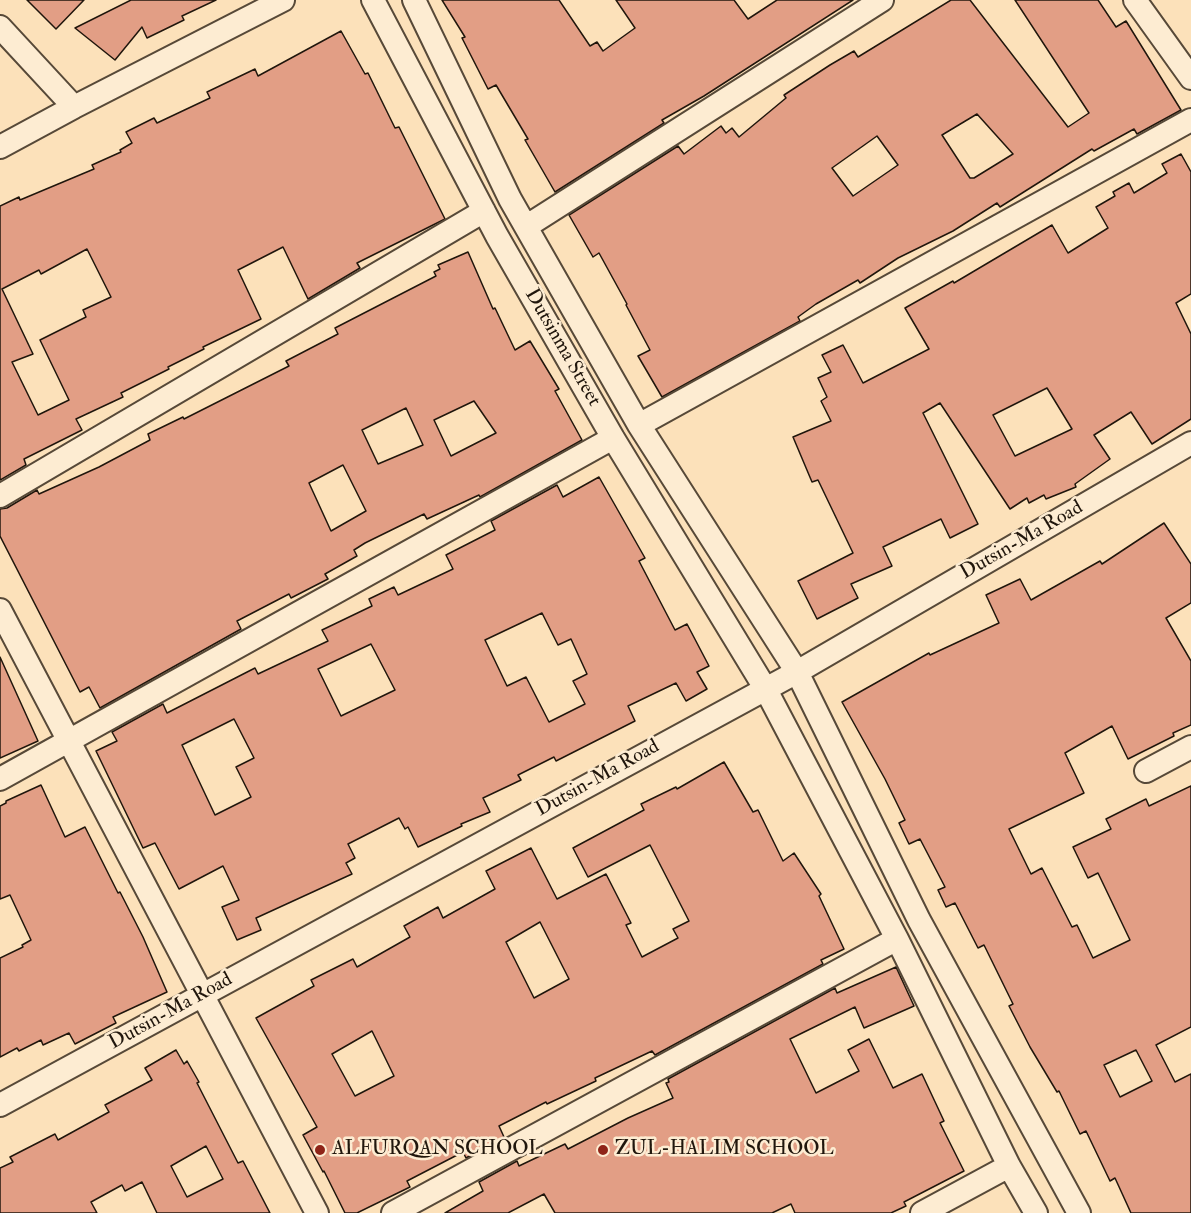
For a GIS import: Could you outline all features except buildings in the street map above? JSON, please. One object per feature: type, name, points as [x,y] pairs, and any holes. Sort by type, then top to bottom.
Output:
[{"type":"street","points":[[0,147],[283,0]]},
{"type":"street","name":"Dutsinma Street","points":[[373,0],[484,211],[613,438],[765,688],[897,939],[1009,1166],[1036,1213]]},
{"type":"street","name":"Dutsinma Street","points":[[414,0],[510,199],[639,424],[797,672],[919,920],[1079,1213]]},
{"type":"street","points":[[526,226],[882,0]]},
{"type":"street","points":[[1135,0],[1191,78]]},
{"type":"street","points":[[0,27],[74,107]]},
{"type":"street","points":[[639,424],[1191,120]]},
{"type":"street","points":[[0,496],[484,211]]},
{"type":"street","points":[[0,779],[613,438]]},
{"type":"street","name":"Dutsin-Ma Road","points":[[0,1105],[797,672],[1191,443]]},
{"type":"street","points":[[0,610],[317,1213]]},
{"type":"street","points":[[1146,771],[1191,747]]},
{"type":"street","points":[[393,1213],[897,939]]},
{"type":"street","points":[[922,1213],[1009,1166]]},
{"type":"place","name":"ALFURQAN SCHOOL","points":[[320,1150]]},
{"type":"place","name":"ZUL-HALIM SCHOOL","points":[[603,1150]]}]
